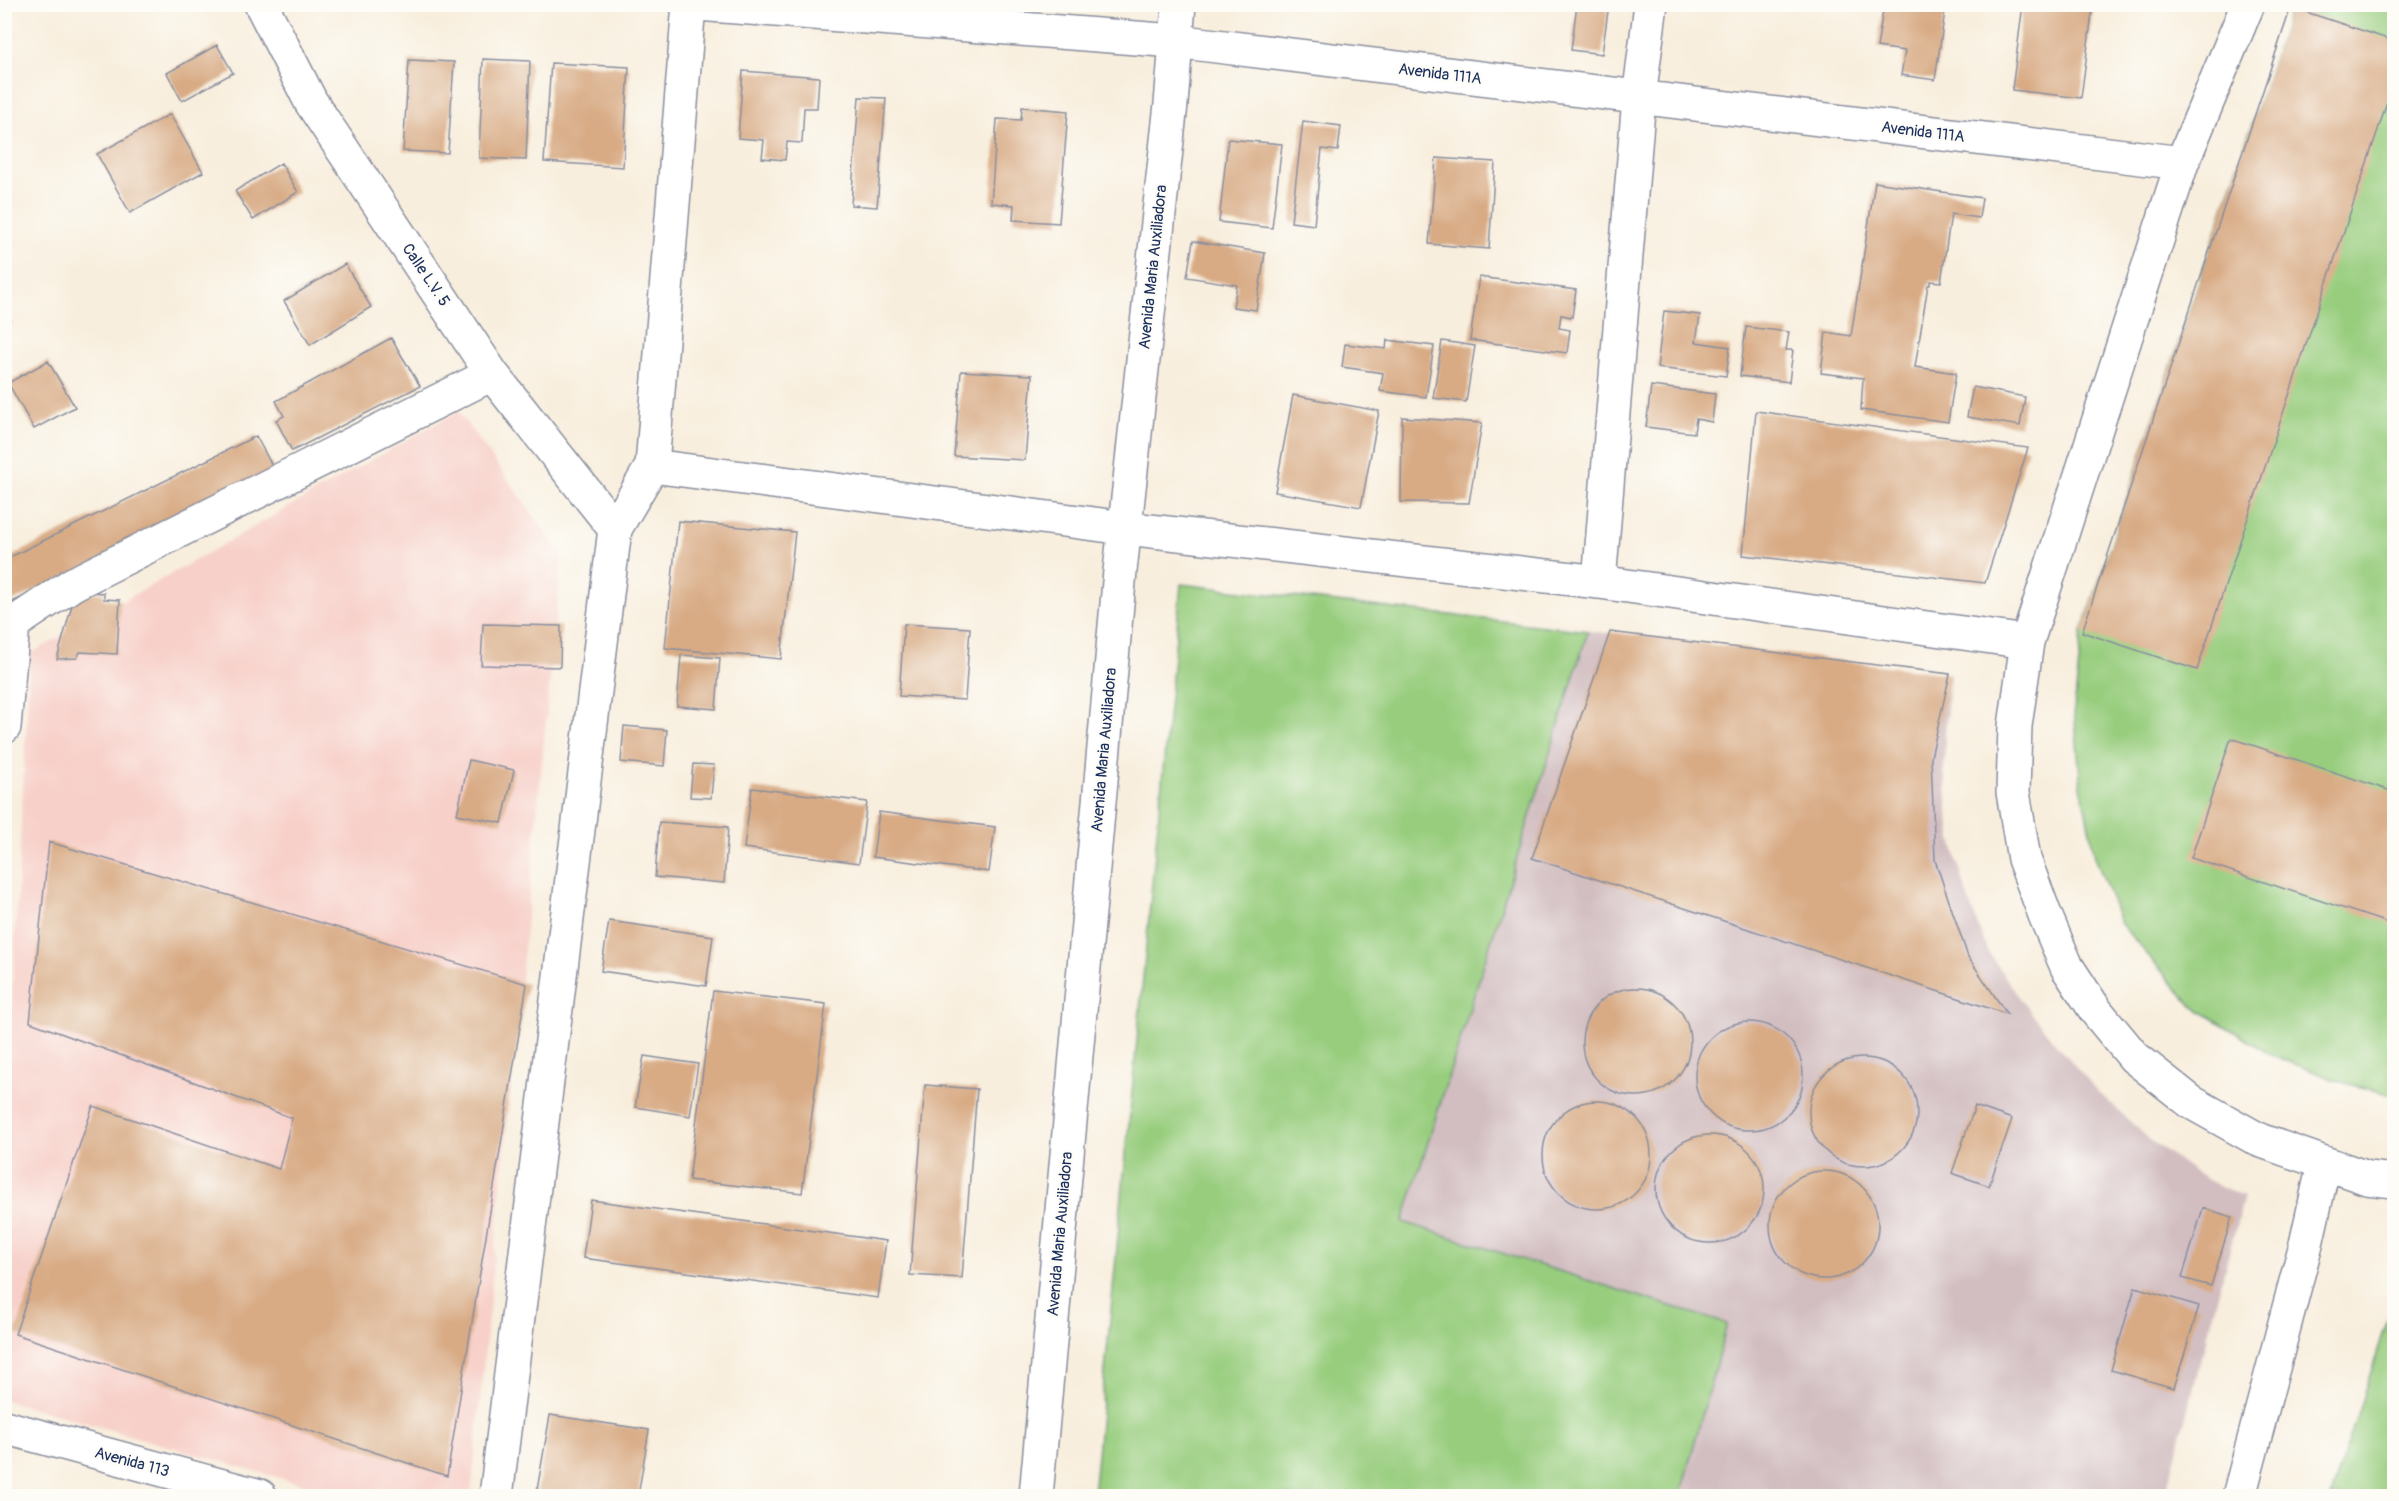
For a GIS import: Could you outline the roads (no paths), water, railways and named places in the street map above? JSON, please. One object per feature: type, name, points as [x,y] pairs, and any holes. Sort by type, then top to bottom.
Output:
[{"type":"street","name":"Calle L.V. 5","points":[[261,4],[311,102],[492,374],[615,529]]},
{"type":"street","points":[[496,1497],[615,529],[652,466],[689,4]]},
{"type":"street","name":"Avenida 111A","points":[[697,4],[1175,41],[2182,163]]},
{"type":"street","name":"Avenida Maria Auxiliadora","points":[[1036,1497],[1125,528],[1179,4]]},
{"type":"street","points":[[1599,582],[1639,98],[1651,4]]},
{"type":"street","points":[[2242,9],[2182,163],[2027,642],[2015,726],[2013,792],[2024,859],[2067,967],[2096,1011],[2134,1057],[2191,1102],[2259,1140],[2367,1178],[2394,1181]]},
{"type":"street","points":[[4,727],[13,624],[73,584],[492,374]]},
{"type":"street","points":[[652,466],[1125,528],[1599,582],[2027,642]]},
{"type":"street","points":[[2239,1497],[2306,1244],[2324,1164]]},
{"type":"street","name":"Avenida 113","points":[[4,1427],[260,1497]]}]
